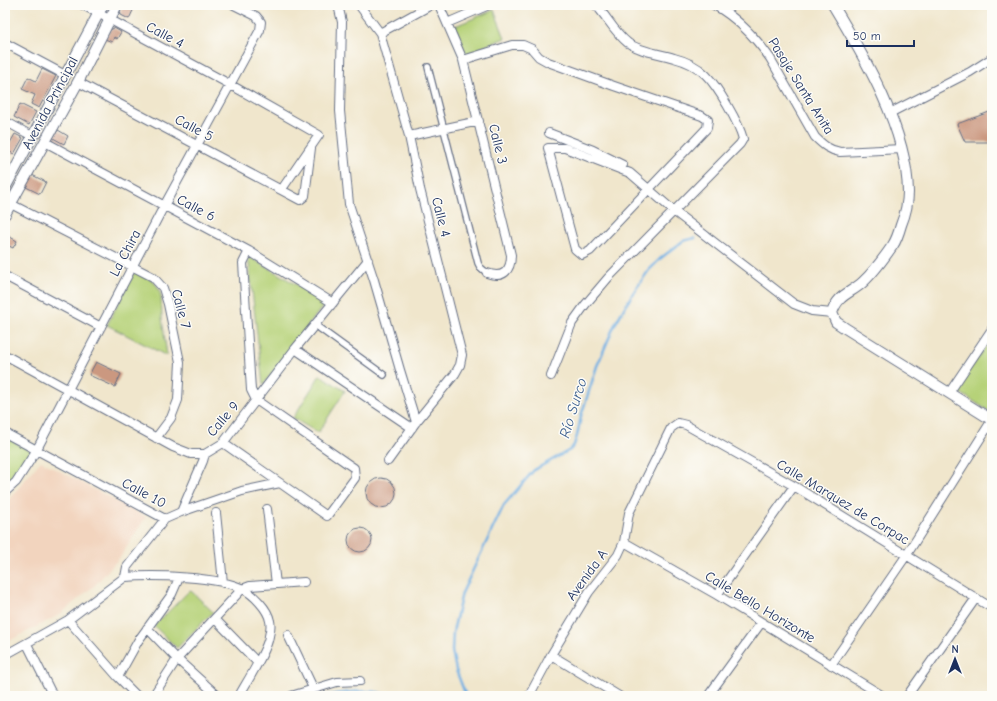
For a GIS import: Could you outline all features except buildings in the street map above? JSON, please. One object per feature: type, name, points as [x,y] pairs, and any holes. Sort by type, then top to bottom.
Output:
[{"type":"street","name":"Calle 4","points":[[83,5],[101,9],[110,19],[231,85],[319,136],[312,146]]},
{"type":"street","name":"Avenida Principal","points":[[5,214],[8,202],[45,142],[78,82],[117,5]]},
{"type":"street","name":"La Chira","points":[[5,492],[16,482],[36,451],[164,206],[260,30],[261,22],[256,16],[234,5]]},
{"type":"street","points":[[338,5],[342,22],[340,111],[349,204],[368,260],[400,370],[414,425]]},
{"type":"street","name":"Calle 4","points":[[359,5],[380,33],[409,136],[420,189],[462,355],[460,365],[455,374],[414,425],[388,461]]},
{"type":"street","points":[[380,33],[431,5]]},
{"type":"street","name":"Calle 3","points":[[439,5],[463,60],[511,255],[510,266],[505,273],[496,276],[487,273]]},
{"type":"street","points":[[448,23],[489,5]]},
{"type":"street","points":[[551,376],[572,323],[585,305],[608,278],[675,212],[740,144],[743,139],[742,134],[719,92],[707,76],[695,66],[676,58],[640,50],[628,43],[618,34],[596,5]]},
{"type":"street","name":"Pasaje Santa Anita","points":[[714,5],[726,12],[762,46],[815,137],[823,145],[831,150],[840,152],[902,149]]},
{"type":"street","points":[[831,665],[906,556],[992,420],[845,328],[836,322],[832,314],[834,305],[845,295],[862,284],[880,265],[896,240],[904,217],[908,194],[907,170],[902,149],[890,113],[861,52],[833,5]]},
{"type":"street","name":"Avenida Principal","points":[[5,188],[101,9]]},
{"type":"street","points":[[5,43],[65,75]]},
{"type":"street","points":[[463,60],[512,45],[523,45],[532,49],[539,57],[548,62],[702,116],[708,120],[707,128],[590,251],[582,255],[575,249],[548,148],[565,148],[630,173]]},
{"type":"street","points":[[890,113],[970,72],[992,58]]},
{"type":"street","points":[[428,66],[478,263],[487,273]]},
{"type":"street","name":"Calle 5","points":[[78,82],[282,189],[300,200],[305,196],[312,146]]},
{"type":"street","points":[[5,121],[32,136]]},
{"type":"street","points":[[409,136],[479,121]]},
{"type":"street","points":[[549,132],[593,150],[621,164],[675,212],[794,304],[812,311],[832,314]]},
{"type":"street","name":"Calle 6","points":[[45,142],[249,251],[333,303]]},
{"type":"street","points":[[282,189],[312,146]]},
{"type":"street","name":"Calle 7","points":[[8,202],[153,277],[163,288],[168,304],[180,362],[178,400],[171,418],[156,438]]},
{"type":"street","points":[[223,443],[327,516],[355,478],[354,468],[256,400],[251,390],[243,263],[249,251]]},
{"type":"street","name":"Calle 9","points":[[5,355],[173,447],[191,454],[205,454],[223,443],[295,349],[368,260]]},
{"type":"street","points":[[5,276],[101,327]]},
{"type":"street","points":[[315,325],[384,375]]},
{"type":"street","points":[[949,393],[992,330]]},
{"type":"street","points":[[295,349],[414,425]]},
{"type":"street","name":"Calle Marquez de Corpac","points":[[678,423],[686,425],[794,486],[992,608]]},
{"type":"street","name":"Avenida A","points":[[529,696],[551,655],[589,592],[618,556],[624,542],[629,513],[671,428],[678,423]]},
{"type":"street","name":"Calle 10","points":[[5,433],[165,519],[242,490],[280,482]]},
{"type":"street","points":[[181,512],[205,454]]},
{"type":"street","points":[[717,595],[794,486]]},
{"type":"street","points":[[267,509],[276,584]]},
{"type":"street","points":[[216,513],[223,583]]},
{"type":"street","points":[[125,577],[127,567],[165,519]]},
{"type":"street","name":"Calle Bello Horizonte","points":[[624,542],[717,595],[883,696]]},
{"type":"street","points":[[5,655],[68,620],[125,577],[149,576],[223,583],[242,589],[260,602],[270,620],[269,638],[239,696]]},
{"type":"street","points":[[118,677],[147,628],[172,594],[179,578]]},
{"type":"street","points":[[154,696],[177,659],[242,589],[250,586],[304,582]]},
{"type":"street","points":[[907,696],[976,598]]},
{"type":"street","points":[[214,619],[257,662]]},
{"type":"street","points":[[68,620],[118,677],[137,696]]},
{"type":"street","points":[[708,696],[761,623]]},
{"type":"street","points":[[147,628],[177,659],[218,696]]},
{"type":"street","points":[[288,635],[313,688]]},
{"type":"street","points":[[27,644],[53,696]]},
{"type":"street","points":[[551,655],[620,696]]},
{"type":"street","points":[[291,696],[313,688],[337,682],[360,681]]},
{"type":"shaded area","points":[[41,461],[146,517],[121,556],[95,585],[59,615],[5,643],[5,504]]},
{"type":"green space","points":[[494,10],[505,38],[466,54],[455,26]]},
{"type":"green space","points":[[248,256],[326,302],[263,385]]},
{"type":"green space","points":[[136,269],[153,281],[158,287],[161,296],[167,356],[107,325]]},
{"type":"green space","points":[[992,338],[992,413],[959,392],[957,389]]},
{"type":"green space","points":[[320,375],[345,391],[318,433],[293,418]]},
{"type":"green space","points":[[5,437],[31,451],[5,486]]},
{"type":"green space","points":[[190,590],[213,612],[177,648],[154,626]]},
{"type":"waterway","name":"Río Surco","points":[[466,696],[456,670],[452,651],[453,632],[462,593],[504,505],[534,470],[570,450],[574,445],[581,416],[597,366],[615,324],[633,293],[649,270],[661,258],[683,241],[695,238]]},
{"type":"waterway","name":"Río Surco","points":[[324,696],[347,692],[366,691],[382,693],[388,696]]}]
